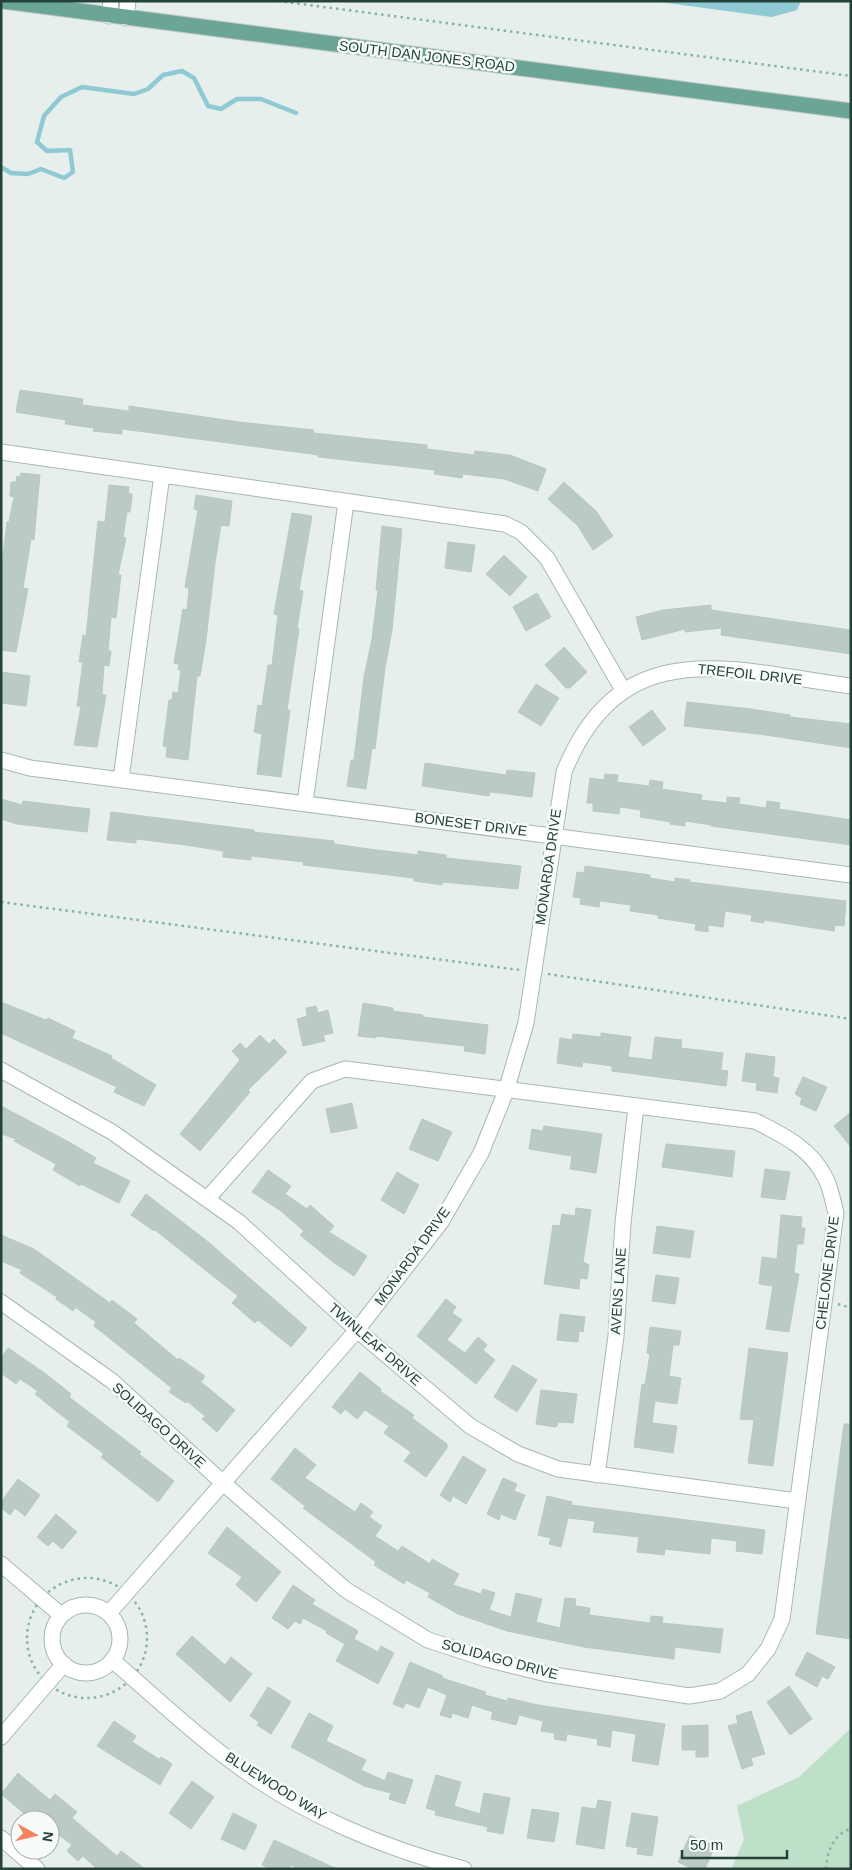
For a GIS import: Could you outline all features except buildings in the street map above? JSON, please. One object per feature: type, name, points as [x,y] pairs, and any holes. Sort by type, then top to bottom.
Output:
[{"type":"main road","name":"SOUTH DAN JONES ROAD","points":[[3,1],[110,8],[126,18],[851,111]]},
{"type":"street","points":[[126,18],[128,1]]},
{"type":"street","points":[[1,452],[505,524],[521,532],[547,558],[623,690]]},
{"type":"street","points":[[121,779],[162,476]]},
{"type":"street","points":[[306,803],[346,502]]},
{"type":"street","name":"TREFOIL DRIVE","points":[[623,690],[644,678],[676,669],[714,667],[851,686]]},
{"type":"street","name":"MONARDA DRIVE","points":[[109,1613],[357,1330],[440,1222],[481,1153],[506,1091],[526,1023],[553,834],[564,772],[571,755],[594,718],[623,690]]},
{"type":"street","name":"BONESET DRIVE","points":[[1,760],[30,768],[553,834],[851,875]]},
{"type":"street","name":"CHELONE DRIVE","points":[[207,1199],[312,1081],[345,1069],[506,1091],[755,1121],[785,1136],[811,1156],[827,1180],[836,1213],[797,1501]]},
{"type":"street","name":"TWINLEAF DRIVE","points":[[1,1070],[112,1132],[239,1222],[357,1330],[470,1426],[518,1454],[558,1469],[797,1501]]},
{"type":"street","name":"AVENS LANE","points":[[597,1475],[616,1336],[622,1224],[636,1106]]},
{"type":"street","name":"SOLIDAGO DRIVE","points":[[1,1302],[112,1381],[222,1482],[346,1590],[428,1640],[486,1659],[547,1674],[689,1696],[720,1691],[748,1674],[768,1649],[782,1619],[797,1501]]},
{"type":"street","points":[[1,1564],[62,1615]]},
{"type":"street","points":[[87,1604],[109,1613],[116,1622],[120,1633],[119,1645],[112,1660],[97,1671],[85,1673],[74,1671],[56,1656],[52,1645],[52,1633],[56,1622],[62,1615],[75,1606],[87,1604]]},
{"type":"street","name":"BLUEWOOD WAY","points":[[112,1660],[234,1764],[304,1807],[373,1841],[464,1869]]},
{"type":"street","points":[[1,1737],[64,1664]]},
{"type":"street","points":[[1,1838],[38,1869]]},
{"type":"path","points":[[278,1],[851,76]]},
{"type":"path","points":[[1,902],[533,972],[851,1019]]},
{"type":"path","points":[[90,1577],[116,1584],[127,1592],[142,1614],[147,1640],[145,1654],[132,1678],[113,1692],[91,1698],[75,1697],[60,1692],[47,1683],[37,1672],[26,1642],[30,1619],[41,1598],[63,1582],[90,1577]]},
{"type":"path","points":[[826,1869],[835,1839],[840,1834],[851,1829]]},
{"type":"green space","points":[[851,1728],[851,1869],[731,1869],[744,1840],[737,1806],[799,1777]]},
{"type":"water","points":[[652,1],[801,1],[797,10],[772,17]]},
{"type":"waterway","points":[[1,167],[11,173],[28,174],[41,169],[64,178],[73,172],[70,150],[47,151],[37,142],[44,116],[61,97],[82,87],[134,94],[148,89],[163,75],[182,71],[194,78],[208,106],[221,109],[237,99],[261,99],[296,113]]}]
